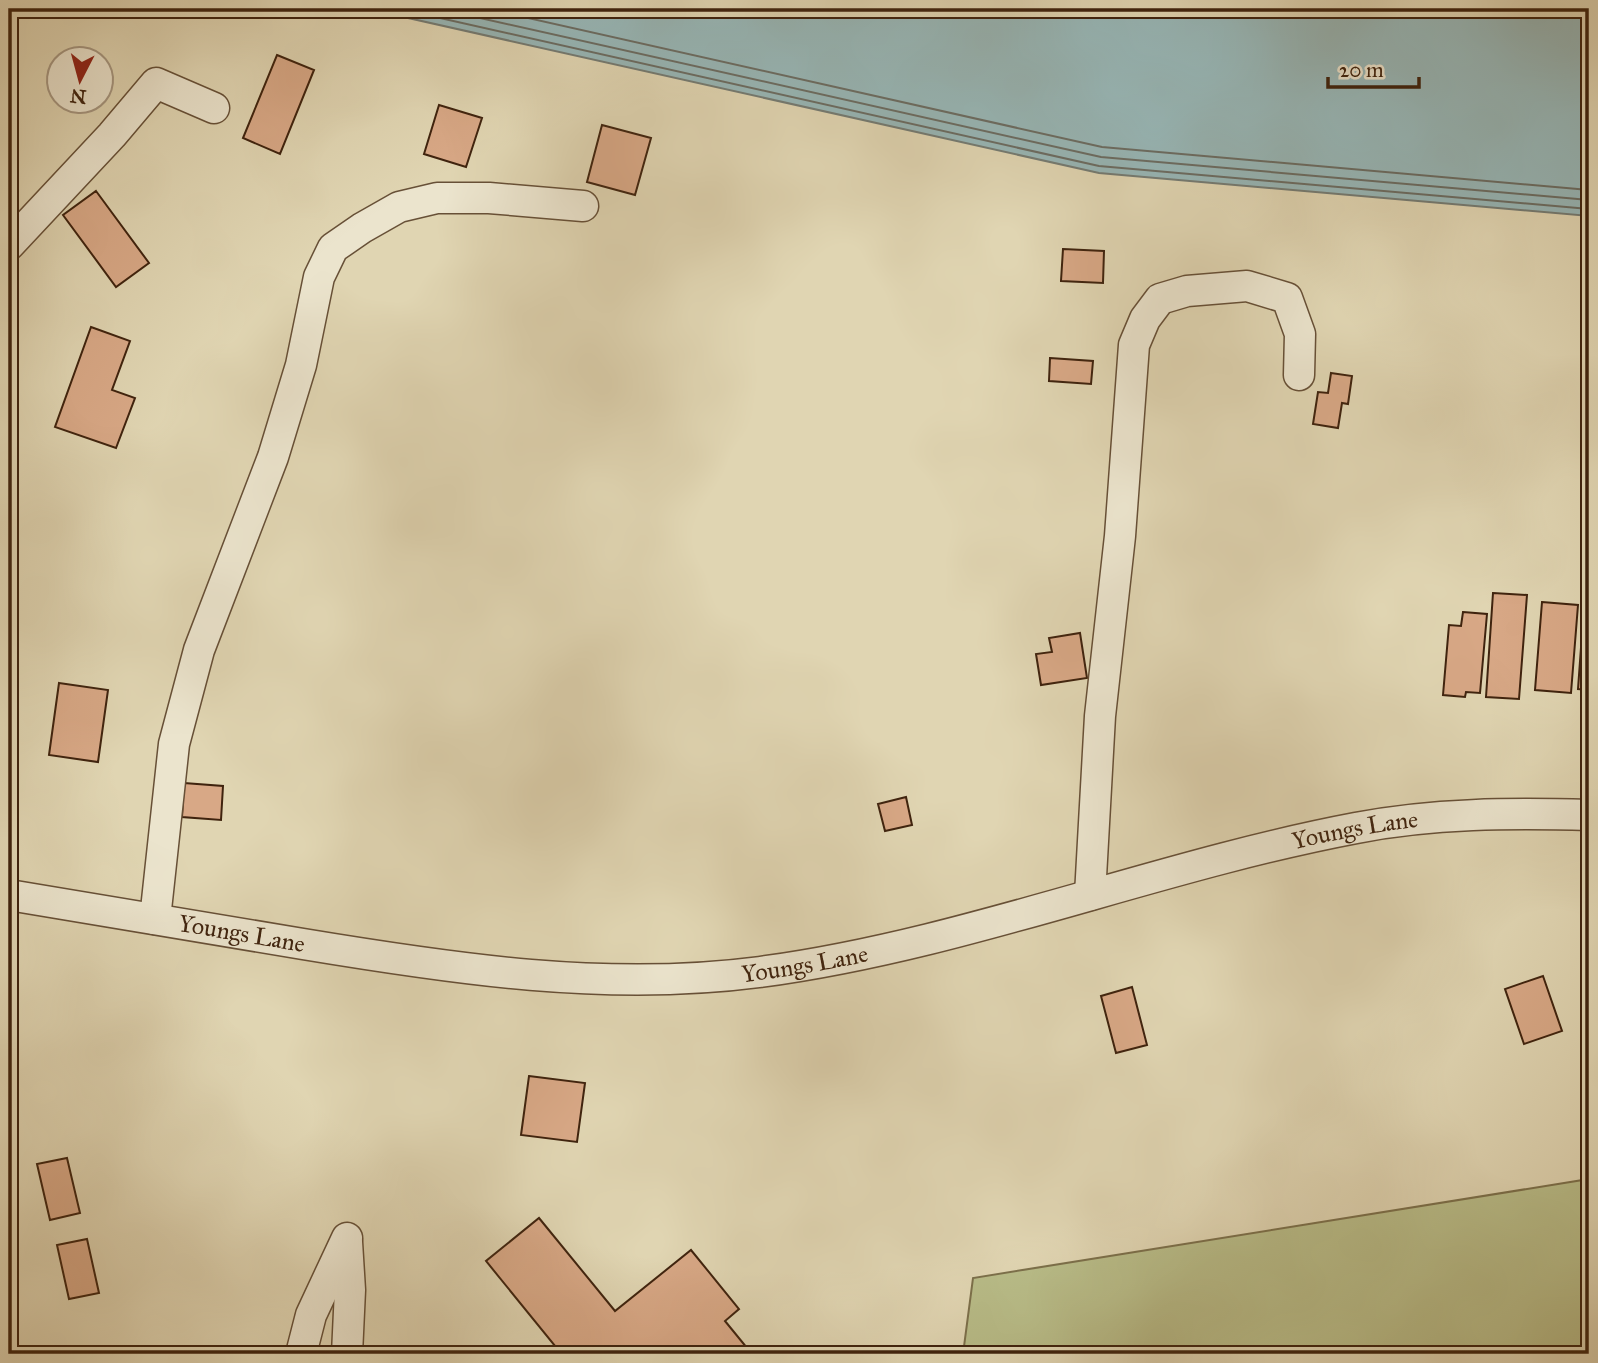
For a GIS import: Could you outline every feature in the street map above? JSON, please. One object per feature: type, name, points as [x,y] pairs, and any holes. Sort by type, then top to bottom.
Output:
[{"type":"street","points":[[9,245],[112,135],[156,83],[214,108]]},
{"type":"street","points":[[155,919],[174,744],[200,650],[273,457],[301,365],[319,277],[333,248],[399,207],[437,198],[489,198],[583,206]]},
{"type":"street","points":[[1090,895],[1100,716],[1120,536],[1134,345],[1145,319],[1160,299],[1187,291],[1247,286],[1287,298],[1300,334],[1299,375]]},
{"type":"street","name":"Youngs Lane","points":[[9,895],[498,973],[682,980],[830,961],[915,942],[1358,827],[1432,817],[1524,813],[1589,815]]},
{"type":"street","points":[[301,1354],[311,1315],[347,1238],[350,1290],[347,1354]]},
{"type":"green space","points":[[1589,1179],[1589,1354],[963,1354],[973,1278]]},
{"type":"water","points":[[368,9],[1589,9],[1589,216],[1099,173]]},
{"type":"building","points":[[277,55],[314,70],[280,154],[243,138]]},
{"type":"building","points":[[439,105],[482,118],[466,167],[424,154]]},
{"type":"building","points":[[602,125],[651,138],[635,195],[587,182]]},
{"type":"building","points":[[96,191],[149,263],[116,287],[63,215]]},
{"type":"building","points":[[1063,249],[1104,251],[1103,283],[1061,281]]},
{"type":"building","points":[[91,327],[130,341],[112,390],[135,398],[116,448],[55,427]]},
{"type":"building","points":[[1050,358],[1093,361],[1091,384],[1049,381]]},
{"type":"building","points":[[1331,373],[1352,376],[1348,404],[1342,403],[1338,428],[1313,424],[1318,392],[1328,393]]},
{"type":"building","points":[[1493,593],[1527,595],[1519,699],[1486,697]]},
{"type":"building","points":[[1542,602],[1578,605],[1571,693],[1535,690]]},
{"type":"building","points":[[1584,606],[1589,606],[1589,690],[1578,689]]},
{"type":"building","points":[[1463,612],[1487,614],[1480,693],[1466,692],[1465,697],[1443,695],[1449,625],[1461,626]]},
{"type":"building","points":[[1080,633],[1087,678],[1041,685],[1036,654],[1052,652],[1049,638]]},
{"type":"building","points":[[59,683],[108,690],[98,762],[49,755]]},
{"type":"building","points":[[184,783],[223,786],[221,820],[182,817]]},
{"type":"building","points":[[906,797],[912,825],[885,831],[878,804]]},
{"type":"building","points":[[1543,976],[1562,1031],[1524,1044],[1505,989]]},
{"type":"building","points":[[1132,987],[1147,1045],[1116,1053],[1101,996]]},
{"type":"building","points":[[529,1076],[585,1083],[577,1142],[521,1135]]},
{"type":"building","points":[[67,1158],[80,1213],[50,1220],[37,1164]]},
{"type":"building","points":[[539,1218],[615,1311],[691,1250],[739,1309],[725,1321],[752,1354],[557,1354],[560,1352],[486,1261]]},
{"type":"building","points":[[87,1239],[99,1293],[69,1299],[57,1245]]}]
